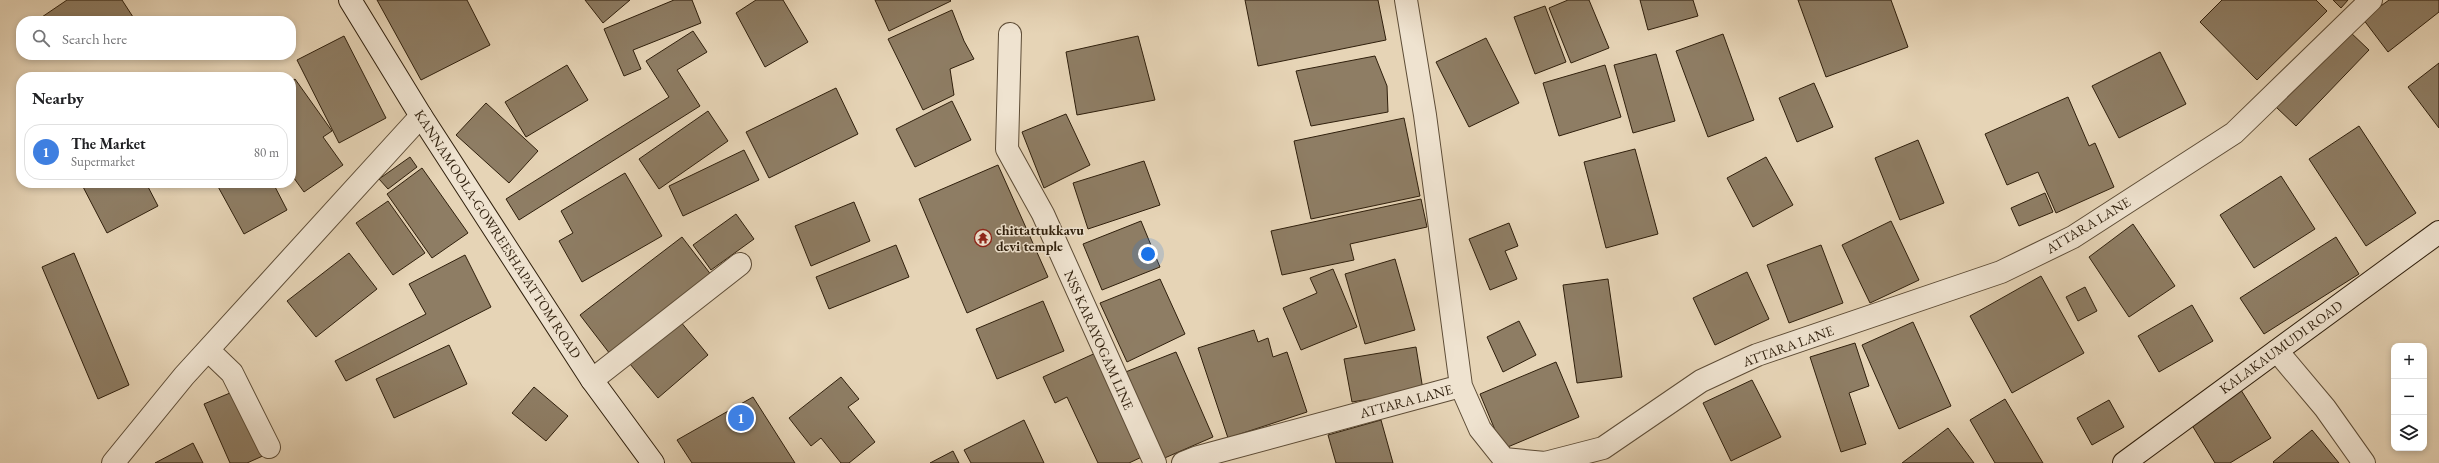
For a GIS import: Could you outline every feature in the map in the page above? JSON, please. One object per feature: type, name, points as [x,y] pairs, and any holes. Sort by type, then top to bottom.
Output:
[{"type":"street","name":"KANNAMOOLA-GOWREESHAPATTOM ROAD","points":[[350,0],[421,116],[592,380],[653,463]]},
{"type":"street","points":[[1406,0],[1424,115],[1461,386]]},
{"type":"street","name":"ATTARA LANE","points":[[1183,463],[1198,457],[1461,386],[1480,429],[1504,459],[1546,463],[1603,448],[1701,382],[1757,355],[2001,272],[2073,238],[2234,133],[2372,0]]},
{"type":"street","name":"NSS KARAYOGAM LINE","points":[[1010,34],[1007,149],[1043,214],[1156,463]]},
{"type":"street","points":[[113,463],[208,350],[421,116]]},
{"type":"street","name":"KALAKAUMUDI ROAD","points":[[2124,463],[2439,232]]},
{"type":"street","points":[[592,380],[740,264]]},
{"type":"street","points":[[208,350],[232,373],[269,447]]},
{"type":"street","points":[[2277,351],[2325,408],[2364,463]]},
{"type":"building","points":[[67,0],[122,0],[132,16],[43,16]]},
{"type":"building","points":[[377,0],[467,0],[490,45],[421,80]]},
{"type":"building","points":[[585,0],[630,0],[603,23]]},
{"type":"building","points":[[674,0],[692,0],[701,23],[633,50],[641,69],[624,76],[604,29]]},
{"type":"building","points":[[756,0],[783,0],[808,42],[765,67],[736,13]]},
{"type":"building","points":[[875,0],[950,0],[951,1],[889,31]]},
{"type":"building","points":[[1245,0],[1378,0],[1386,40],[1258,66]]},
{"type":"building","points":[[1568,0],[1589,0],[1609,48],[1571,63],[1549,8]]},
{"type":"building","points":[[1640,0],[1693,0],[1698,16],[1648,30]]},
{"type":"building","points":[[1798,0],[1891,0],[1908,47],[1826,77]]},
{"type":"building","points":[[2222,0],[2316,0],[2327,11],[2257,80],[2200,22]]},
{"type":"building","points":[[2333,0],[2348,0],[2341,8]]},
{"type":"building","points":[[2389,0],[2439,0],[2439,12],[2388,52],[2363,19]]},
{"type":"building","points":[[1545,6],[1566,62],[1535,74],[1514,17]]},
{"type":"building","points":[[952,10],[964,41],[974,59],[950,69],[954,95],[923,110],[888,39]]},
{"type":"building","points":[[693,31],[707,52],[677,70],[700,106],[519,220],[506,199],[669,97],[646,61]]},
{"type":"building","points":[[2349,31],[2369,50],[2296,126],[2276,107]]},
{"type":"building","points":[[1723,34],[1754,120],[1708,137],[1676,51]]},
{"type":"building","points":[[344,36],[386,118],[339,143],[297,60]]},
{"type":"building","points":[[1138,36],[1155,100],[1077,115],[1066,52]]},
{"type":"building","points":[[1486,38],[1519,103],[1469,127],[1436,62]]},
{"type":"building","points":[[2160,52],[2186,104],[2119,138],[2092,86]]},
{"type":"building","points":[[1656,54],[1675,121],[1633,133],[1614,65]]},
{"type":"building","points":[[1375,56],[1387,86],[1388,112],[1311,126],[1296,71]]},
{"type":"building","points":[[2439,63],[2439,128],[2408,87]]},
{"type":"building","points":[[567,65],[588,100],[526,137],[505,102]]},
{"type":"building","points":[[1605,65],[1621,117],[1559,136],[1543,83]]},
{"type":"building","points":[[296,80],[332,131],[323,137],[343,165],[304,192],[296,181]]},
{"type":"building","points":[[1814,83],[1833,127],[1797,142],[1779,98]]},
{"type":"building","points":[[836,88],[858,134],[769,178],[746,132]]},
{"type":"building","points":[[2068,97],[2089,146],[2095,143],[2114,187],[2056,213],[2038,172],[2007,185],[1985,134]]},
{"type":"building","points":[[952,101],[971,140],[915,167],[896,129]]},
{"type":"building","points":[[486,103],[538,151],[509,183],[456,135]]},
{"type":"building","points":[[708,111],[728,141],[659,189],[639,159]]},
{"type":"building","points":[[1066,114],[1090,165],[1044,188],[1022,132]]},
{"type":"building","points":[[1404,118],[1420,196],[1311,219],[1294,141]]},
{"type":"building","points":[[2359,126],[2416,213],[2366,246],[2309,159]]},
{"type":"building","points":[[1918,140],[1944,203],[1900,220],[1875,158]]},
{"type":"building","points":[[1635,149],[1658,234],[1606,248],[1584,162]]},
{"type":"building","points":[[744,150],[759,180],[683,216],[669,186]]},
{"type":"building","points":[[410,157],[417,167],[388,189],[379,179]]},
{"type":"building","points":[[1766,157],[1793,205],[1753,227],[1727,178]]},
{"type":"building","points":[[1144,161],[1160,205],[1088,229],[1073,183]]},
{"type":"building","name":"chittattukkavu devi temple","points":[[998,165],[1048,277],[967,313],[919,199]]},
{"type":"building","points":[[422,168],[468,233],[432,258],[387,194]]},
{"type":"building","points":[[625,173],[662,236],[582,282],[559,241],[573,233],[561,211]]},
{"type":"building","points":[[2281,176],[2315,229],[2254,268],[2220,215]]},
{"type":"building","points":[[84,188],[149,188],[158,206],[107,233]]},
{"type":"building","points":[[219,188],[276,188],[287,210],[244,234]]},
{"type":"building","points":[[2045,193],[2053,212],[2019,226],[2011,208]]},
{"type":"building","points":[[1421,199],[1427,227],[1350,244],[1354,260],[1282,275],[1271,231]]},
{"type":"building","points":[[388,201],[425,253],[393,275],[356,223]]},
{"type":"building","points":[[854,202],[870,241],[811,266],[795,226]]},
{"type":"building","points":[[736,214],[754,239],[711,270],[693,245]]},
{"type":"building","points":[[1141,221],[1160,267],[1102,290],[1083,244]]},
{"type":"building","points":[[1891,221],[1919,280],[1870,303],[1842,245]]},
{"type":"building","points":[[1509,223],[1518,246],[1505,251],[1517,279],[1490,290],[1469,239]]},
{"type":"building","points":[[2133,224],[2175,286],[2129,317],[2089,257]]},
{"type":"building","points":[[682,237],[712,276],[610,354],[580,315]]},
{"type":"building","points":[[2336,237],[2359,274],[2264,334],[2240,298]]},
{"type":"building","points":[[896,245],[909,277],[829,309],[816,277]]},
{"type":"building","points":[[1821,245],[1843,303],[1789,323],[1767,265]]},
{"type":"building","points":[[74,253],[129,385],[98,399],[42,267]]},
{"type":"building","points":[[349,253],[377,289],[316,337],[287,301]]},
{"type":"building","points":[[465,255],[491,307],[346,381],[335,361],[426,314],[409,284]]},
{"type":"building","points":[[1395,259],[1415,330],[1365,344],[1345,274]]},
{"type":"building","points":[[1333,269],[1357,327],[1301,350],[1283,308],[1317,293],[1310,278]]},
{"type":"building","points":[[1747,272],[1769,319],[1715,345],[1693,298]]},
{"type":"building","points":[[2041,276],[2084,353],[2012,393],[1970,316]]},
{"type":"building","points":[[1160,279],[1185,334],[1127,362],[1100,303]]},
{"type":"building","points":[[1608,279],[1622,377],[1577,383],[1563,285]]},
{"type":"building","points":[[2085,287],[2097,311],[2078,321],[2066,297]]},
{"type":"building","points":[[1043,301],[1064,351],[997,379],[976,329]]},
{"type":"building","points":[[2192,305],[2213,341],[2159,372],[2138,336]]},
{"type":"building","points":[[680,321],[708,355],[658,398],[630,364]]},
{"type":"building","points":[[1519,321],[1536,355],[1503,372],[1487,337]]},
{"type":"building","points":[[1913,322],[1951,406],[1899,429],[1862,345]]},
{"type":"building","points":[[1254,330],[1258,342],[1268,338],[1273,357],[1287,352],[1307,412],[1228,438],[1198,348]]},
{"type":"building","points":[[1855,343],[1869,386],[1849,393],[1866,444],[1841,452],[1810,357]]},
{"type":"building","points":[[449,345],[467,384],[394,418],[376,379]]},
{"type":"building","points":[[1416,347],[1423,390],[1352,402],[1344,359]]},
{"type":"building","points":[[1100,351],[1148,454],[1129,463],[1098,463],[1067,397],[1055,403],[1043,377]]},
{"type":"building","points":[[1176,352],[1213,437],[1160,460],[1123,373]]},
{"type":"building","points":[[1556,362],[1579,417],[1503,449],[1480,394]]},
{"type":"building","points":[[841,377],[859,399],[848,407],[875,442],[849,463],[841,463],[821,438],[811,446],[789,418]]},
{"type":"building","points":[[1752,380],[1781,437],[1731,461],[1703,403]]},
{"type":"building","points":[[534,387],[568,416],[546,441],[512,413]]},
{"type":"building","points":[[237,390],[265,455],[247,463],[230,463],[204,404]]},
{"type":"building","points":[[2241,390],[2271,438],[2230,463],[2215,463],[2190,422]]},
{"type":"building","points":[[753,397],[795,463],[692,463],[677,440]]},
{"type":"building","points":[[2005,399],[2043,463],[1995,463],[1970,420]]},
{"type":"building","points":[[2109,400],[2124,427],[2092,445],[2077,418]]},
{"type":"building","points":[[1024,420],[1044,463],[971,463],[964,450]]},
{"type":"building","points":[[1381,420],[1393,463],[1336,463],[1328,435]]},
{"type":"building","points":[[1948,428],[1974,463],[1902,463]]},
{"type":"building","points":[[2312,430],[2339,463],[2273,462]]},
{"type":"building","points":[[193,443],[203,463],[155,463]]},
{"type":"building","points":[[953,451],[959,463],[930,463]]},
{"type":"place","name":"chittattukkavu devi temple","points":[[983,238]]},
{"type":"place","name":"The Market","points":[[741,418]]}]
